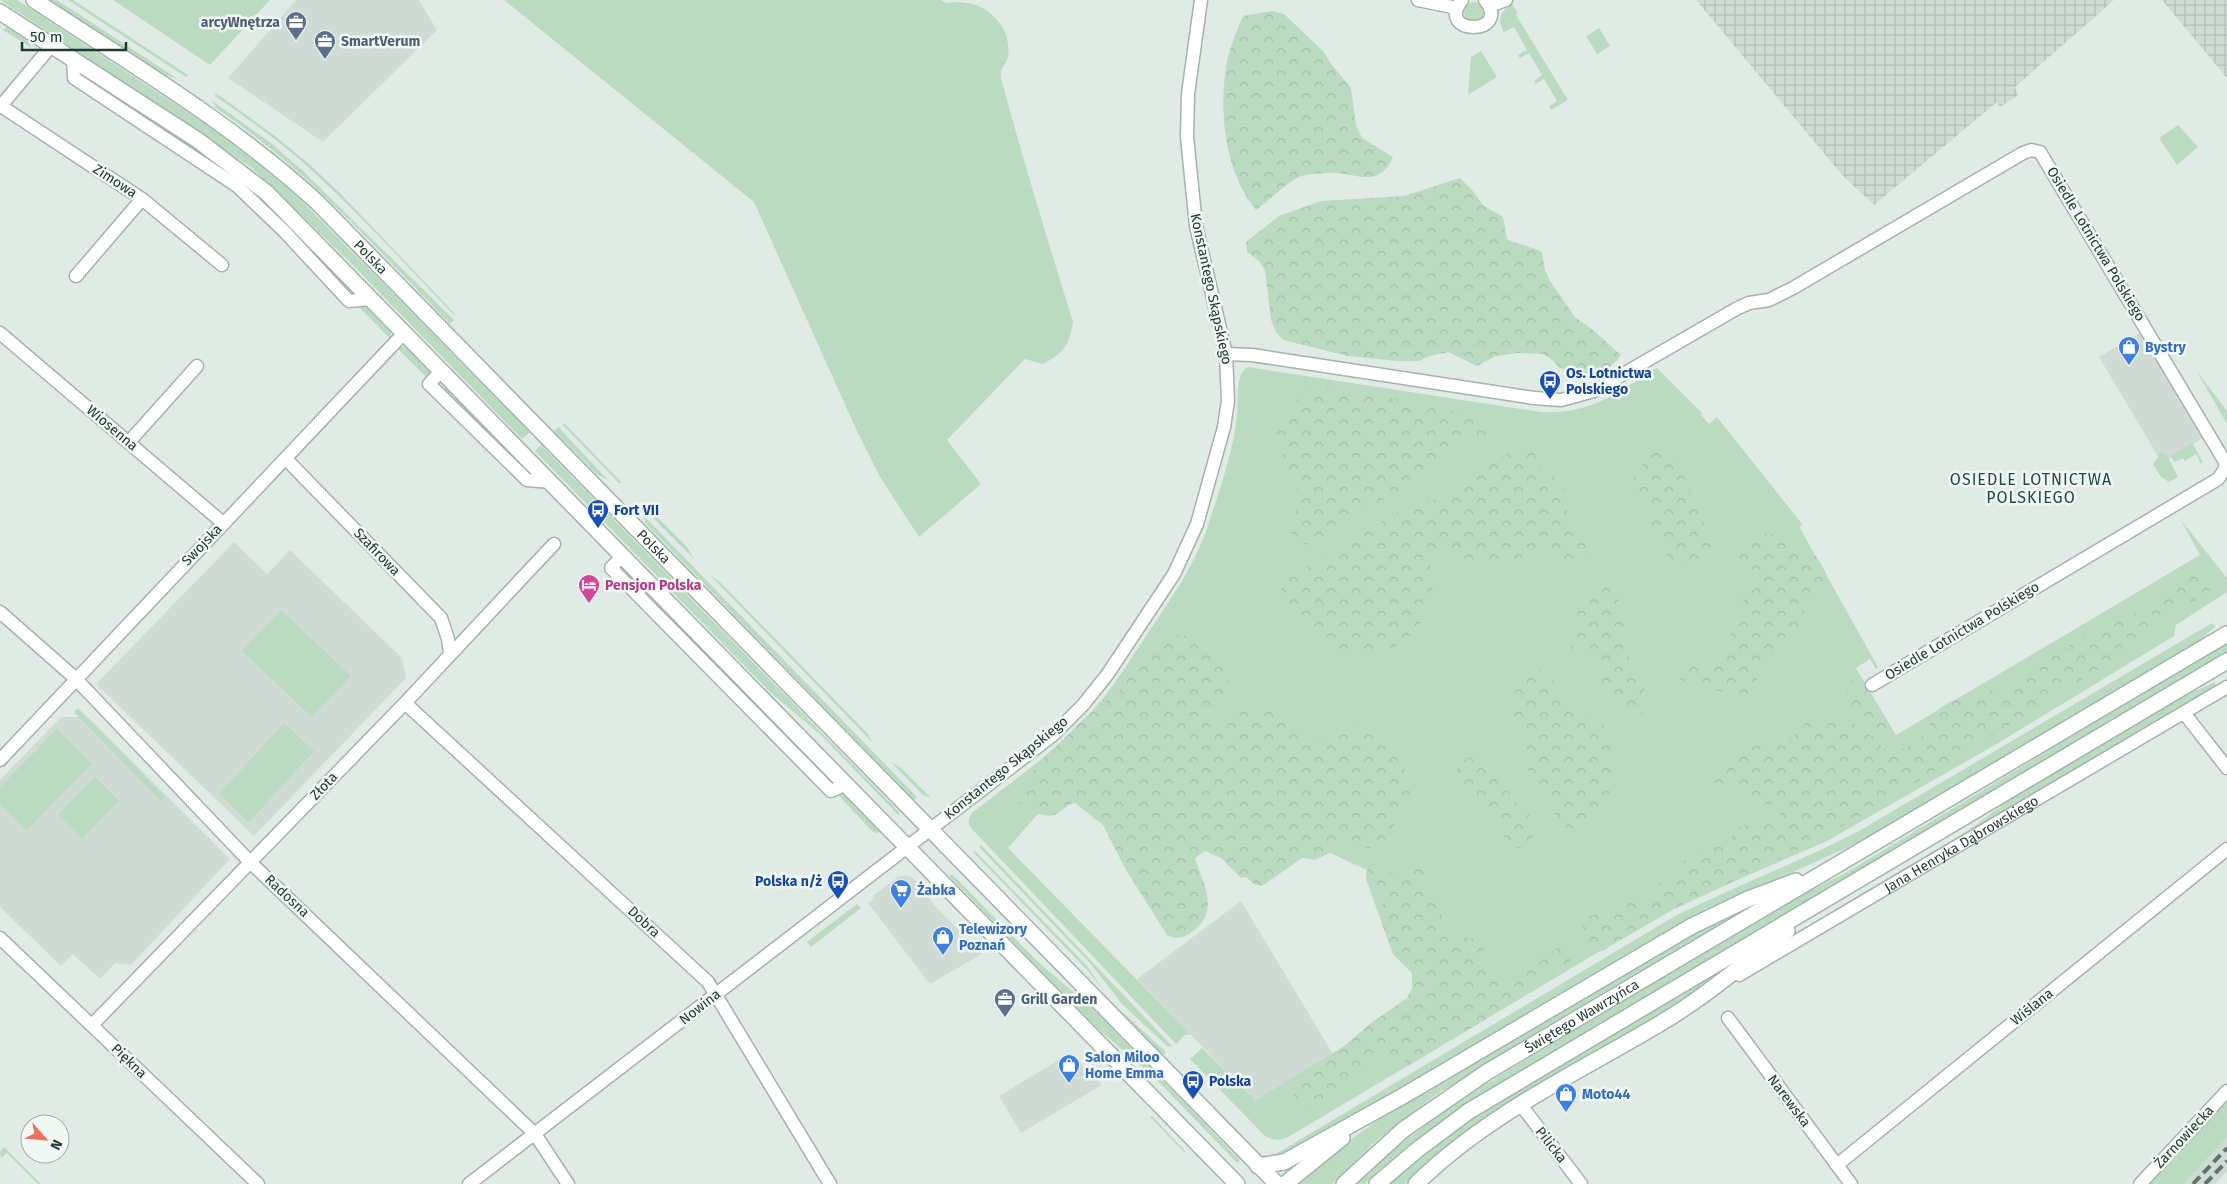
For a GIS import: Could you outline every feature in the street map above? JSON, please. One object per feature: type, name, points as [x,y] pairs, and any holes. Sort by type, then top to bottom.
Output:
[{"type":"street","name":"Polska","points":[[34,0],[228,129],[281,169],[317,202],[1276,1184]]},
{"type":"street","name":"Konstantego Skąpskiego","points":[[931,829],[1053,735],[1083,705],[1137,632],[1174,574],[1197,524],[1224,427],[1228,402],[1226,354],[1196,226],[1189,170],[1187,137],[1188,94],[1201,0]]},
{"type":"street","points":[[1418,0],[1460,4],[1459,20],[1462,25],[1473,28],[1478,28],[1487,21],[1490,11],[1487,3],[1506,0]]},
{"type":"street","name":"Polska","points":[[0,12],[199,142],[251,179],[405,332],[1237,1184]]},
{"type":"street","points":[[1,106],[52,46]]},
{"type":"street","name":"Zimowa","points":[[1,106],[142,199],[222,265]]},
{"type":"street","name":"Osiedle Lotnictwa Polskiego","points":[[1226,354],[1248,354],[1556,400],[1567,399],[1594,391],[1736,309],[1749,303],[1769,300],[1786,292],[1857,246],[2023,153],[2031,150],[2040,152],[2216,447],[2224,462],[2225,469],[2218,479],[1872,685]]},
{"type":"street","points":[[76,276],[142,199]]},
{"type":"street","name":"Swojska","points":[[0,760],[75,678],[286,459],[405,332]]},
{"type":"street","name":"Wiosenna","points":[[0,333],[223,523]]},
{"type":"street","points":[[129,442],[197,366]]},
{"type":"street","name":"Szafirowa","points":[[286,459],[441,618],[448,639],[450,654]]},
{"type":"street","name":"Złota","points":[[92,1025],[405,704],[554,544]]},
{"type":"street","points":[[624,556],[611,568],[831,791],[846,784]]},
{"type":"street","name":"Radosna","points":[[0,612],[75,678],[250,862],[535,1134],[568,1184]]},
{"type":"street","points":[[1258,1166],[1284,1162],[1402,1096],[1692,926],[1748,899],[1835,867],[2227,634]]},
{"type":"street","name":"Jana Henryka Dąbrowskiego","points":[[1861,878],[2227,661]]},
{"type":"street","name":"Jana Henryka Dąbrowskiego","points":[[1694,1001],[2227,687]]},
{"type":"street","name":"Dobra","points":[[405,704],[708,982],[830,1184]]},
{"type":"street","points":[[2184,713],[2227,768]]},
{"type":"street","name":"Nowina","points":[[469,1184],[931,829]]},
{"type":"street","name":"Wiślana","points":[[1837,1165],[2227,849]]},
{"type":"street","name":"Świętego Wawrzyńca","points":[[1344,1184],[1403,1130],[1480,1077],[1835,867]]},
{"type":"street","points":[[1416,1184],[1457,1148],[1521,1105],[1661,1023],[1694,1001],[1861,878]]},
{"type":"street","name":"Świętego Wawrzyńca","points":[[1377,1184],[1417,1150],[1469,1111],[1861,878]]},
{"type":"street","name":"Piękna","points":[[0,938],[258,1184]]},
{"type":"street","name":"Narewska","points":[[1728,1018],[1851,1184]]},
{"type":"street","name":"Żarnowiecka","points":[[2140,1184],[2227,1090]]},
{"type":"street","points":[[1285,1184],[1335,1143],[1402,1096]]},
{"type":"street","name":"Pilicka","points":[[1521,1105],[1581,1184]]},
{"type":"shaded area","points":[[296,0],[419,0],[437,30],[323,142],[228,78]]},
{"type":"shaded area","points":[[1696,0],[2114,0],[2015,87],[2018,95],[2000,107],[1997,102],[1874,205],[1843,176]]},
{"type":"shaded area","points":[[2162,0],[2227,0],[2227,78]]},
{"type":"shaded area","points":[[2141,332],[2203,438],[2162,463],[2099,357]]},
{"type":"shaded area","points":[[234,542],[267,574],[290,550],[402,658],[406,678],[254,836],[96,684]]},
{"type":"shaded area","points":[[61,717],[88,717],[230,859],[131,965],[115,963],[100,979],[73,954],[61,966],[0,907],[0,780]]},
{"type":"shaded area","points":[[899,876],[912,877],[935,906],[982,954],[930,984],[868,903],[874,898],[873,896]]},
{"type":"shaded area","points":[[1241,901],[1333,1054],[1254,1100],[1137,979]]},
{"type":"shaded area","points":[[1070,1053],[1102,1085],[1021,1133],[999,1096]]},
{"type":"shaded area","points":[[2227,1138],[2227,1171],[2215,1184],[2183,1184]]},
{"type":"green space","points":[[0,0],[17,0],[213,129],[285,184],[530,432],[522,439],[351,263],[252,168]]},
{"type":"green space","points":[[49,0],[57,0],[178,79],[165,75]]},
{"type":"green space","points":[[68,0],[73,0],[188,75],[186,77]]},
{"type":"green space","points":[[113,0],[270,0],[210,65]]},
{"type":"green space","points":[[504,0],[941,0],[946,3],[955,2],[979,6],[998,20],[1005,31],[1008,46],[1008,57],[1002,70],[1001,78],[1073,322],[1070,337],[1061,352],[1043,364],[1025,359],[947,440],[981,484],[919,537],[880,477],[856,429],[754,202]]},
{"type":"green space","points":[[1474,2],[1481,5],[1484,12],[1481,19],[1474,22],[1467,19],[1464,12],[1467,5]]},
{"type":"green space","points":[[1512,4],[1518,13],[1516,15],[1568,100],[1551,110],[1549,106],[1557,101],[1544,79],[1535,84],[1534,81],[1542,75],[1529,53],[1520,58],[1518,55],[1527,50],[1514,27],[1504,32],[1502,28],[1500,20],[1502,13]]},
{"type":"green space","points":[[1272,11],[1284,14],[1323,51],[1351,88],[1356,125],[1362,138],[1393,157],[1388,166],[1376,176],[1363,177],[1335,173],[1299,177],[1256,210],[1237,178],[1231,161],[1224,123],[1224,85],[1229,54],[1243,16]]},
{"type":"green space","points":[[7,27],[27,40],[32,48],[3,30]]},
{"type":"green space","points":[[1599,28],[1610,46],[1597,54],[1586,36]]},
{"type":"green space","points":[[1481,51],[1497,77],[1468,95],[1471,57]]},
{"type":"green space","points":[[83,77],[242,182],[353,294],[348,292],[286,229]]},
{"type":"green space","points":[[216,93],[275,136],[308,163],[340,193],[457,316],[327,184],[297,157],[215,96]]},
{"type":"green space","points":[[211,100],[271,143],[303,171],[454,320],[450,324],[339,210],[281,157],[217,109]]},
{"type":"green space","points":[[2178,125],[2198,147],[2177,165],[2159,138]]},
{"type":"green space","points":[[1460,178],[1483,205],[1503,217],[1507,239],[1542,252],[1545,270],[1550,281],[1575,317],[1621,355],[1605,373],[1574,374],[1560,368],[1543,354],[1518,353],[1496,356],[1477,366],[1448,352],[1430,356],[1419,361],[1397,361],[1348,356],[1283,340],[1276,332],[1271,320],[1265,270],[1259,261],[1247,252],[1246,242],[1279,216],[1321,201],[1404,196]]},
{"type":"green space","points":[[360,308],[368,308],[390,331],[390,339]]},
{"type":"green space","points":[[397,348],[408,348],[429,371],[426,377]]},
{"type":"green space","points":[[1248,367],[1541,412],[1559,412],[1589,406],[1615,394],[1657,368],[1702,413],[1701,415],[1709,424],[1717,417],[1802,524],[1800,528],[1878,667],[1876,669],[1870,659],[1856,668],[1896,735],[2200,555],[2181,520],[2227,578],[2227,592],[2176,625],[2174,636],[1995,745],[1827,841],[1691,900],[1627,935],[1290,1136],[1274,1140],[1265,1136],[1190,1059],[1202,1048],[1255,1100],[1432,993],[1393,954],[1366,879],[1367,870],[1330,853],[1314,860],[1066,782],[1008,848],[1191,1035],[1186,1034],[1176,1044],[969,825],[972,813],[1039,761],[1086,718],[1114,684],[1175,592],[1190,567],[1202,541],[1216,501],[1233,443],[1239,382],[1244,370]]},
{"type":"green space","points":[[2196,370],[2227,411],[2227,424]]},
{"type":"green space","points":[[445,387],[509,452],[507,454],[445,391]]},
{"type":"green space","points":[[1316,387],[1399,399],[1477,416],[1495,434],[1483,440],[1476,438],[1443,450],[1439,463],[1428,473],[1311,544],[1301,543],[1295,539],[1290,527],[1290,522],[1298,502],[1296,484],[1293,479],[1280,469],[1284,453],[1276,428],[1293,404],[1304,394]]},
{"type":"green space","points":[[562,424],[565,424],[622,483],[619,483]]},
{"type":"green space","points":[[559,427],[608,480],[598,475],[554,431]]},
{"type":"green space","points":[[2192,443],[2203,462],[2201,464],[2196,454],[2185,461],[2183,458],[2175,462],[2170,456]]},
{"type":"green space","points":[[541,445],[900,813],[898,815],[823,737],[770,692],[535,451]]},
{"type":"green space","points":[[1532,447],[1540,468],[1565,484],[1568,524],[1578,537],[1593,547],[1591,556],[1579,563],[1539,552],[1510,562],[1484,564],[1459,560],[1447,548],[1438,547],[1428,558],[1433,574],[1433,584],[1426,612],[1405,641],[1395,647],[1373,653],[1355,654],[1343,651],[1321,631],[1294,614],[1281,600],[1278,594],[1290,578],[1396,513],[1440,497],[1513,450]]},
{"type":"green space","points":[[1671,449],[1676,452],[1687,485],[1695,497],[1715,545],[1707,557],[1695,565],[1681,565],[1668,557],[1665,552],[1663,535],[1648,525],[1650,508],[1635,495],[1630,486],[1651,453]]},
{"type":"green space","points":[[2161,453],[2167,455],[2178,477],[2169,482],[2161,477],[2153,464]]},
{"type":"green space","points":[[650,510],[687,547],[694,559],[648,513]]},
{"type":"green space","points":[[644,516],[917,797],[914,800],[650,528],[645,522]]},
{"type":"green space","points":[[1771,533],[1781,541],[1800,545],[1805,551],[1817,557],[1827,575],[1798,624],[1796,632],[1775,643],[1770,661],[1760,665],[1756,674],[1756,685],[1749,694],[1711,690],[1692,685],[1675,676],[1684,667],[1709,662],[1722,655],[1733,629],[1747,610],[1743,601],[1743,593],[1757,588],[1764,575],[1743,563],[1738,551],[1753,538],[1761,534]]},
{"type":"green space","points":[[2195,570],[2204,573],[2213,581],[2212,588],[2199,598],[2168,614],[2158,623],[2148,637],[2071,687],[1867,813],[1765,867],[1672,910],[1600,952],[1579,940],[1584,923],[1589,916],[1605,913],[1617,900],[1625,895],[1641,899],[1651,895],[1655,885],[1669,879],[1691,853],[1728,841],[1740,827],[1775,820],[1780,817],[1779,809],[1773,804],[1760,806],[1753,804],[1743,793],[1721,786],[1709,779],[1709,774],[1755,746],[1794,736],[1807,721],[1817,717],[1827,720],[1844,718],[1854,723],[1862,731],[1875,737],[1877,731],[1871,722],[1849,708],[1848,694],[1844,682],[1851,680],[1859,683],[1866,689],[1880,708],[1894,733],[1881,739],[1880,746],[1886,749],[1899,750],[1923,736],[1935,713],[1948,703],[1990,689],[2000,695],[2007,695],[2018,688],[2056,653],[2094,631],[2107,620],[2132,615],[2139,611],[2160,596],[2169,583]]},
{"type":"green space","points":[[710,575],[721,583],[867,733],[874,744]]},
{"type":"green space","points":[[637,584],[831,781],[829,784],[637,587]]},
{"type":"green space","points":[[1601,587],[1608,588],[1616,594],[1624,612],[1626,622],[1624,641],[1631,663],[1648,698],[1643,712],[1635,718],[1622,702],[1604,691],[1601,669],[1594,659],[1569,649],[1582,623],[1575,617],[1579,607],[1588,596]]},
{"type":"green space","points":[[281,610],[351,676],[312,717],[242,651]]},
{"type":"green space","points":[[2212,623],[2215,627],[2191,647],[1864,840],[1680,923],[1286,1156],[1269,1158],[1675,916],[1859,831]]},
{"type":"green space","points":[[1169,635],[1186,636],[1213,651],[1220,658],[1229,685],[1223,694],[1212,703],[1206,717],[1207,723],[1215,727],[1239,711],[1260,707],[1271,709],[1292,720],[1316,739],[1336,737],[1355,727],[1368,727],[1381,732],[1396,747],[1402,758],[1405,772],[1411,782],[1415,798],[1383,841],[1377,845],[1361,848],[1338,842],[1327,854],[1318,858],[1302,858],[1262,886],[1254,884],[1246,877],[1241,878],[1221,858],[1205,851],[1195,858],[1207,897],[1206,915],[1201,924],[1192,932],[1177,938],[1167,935],[1126,870],[1103,825],[1075,803],[1058,813],[1046,816],[1029,809],[1013,798],[1012,795],[1047,755],[1088,715],[1118,692],[1157,640]]},
{"type":"green space","points":[[2227,643],[2227,652],[1476,1097],[1414,1141],[1365,1184],[1356,1184],[1380,1162],[1432,1121],[1515,1066],[1806,893],[1849,871]]},
{"type":"green space","points":[[1542,670],[1571,704],[1595,718],[1605,727],[1611,743],[1613,789],[1604,807],[1590,822],[1582,827],[1573,829],[1564,827],[1555,820],[1552,802],[1532,777],[1527,767],[1525,755],[1526,731],[1514,715],[1512,709],[1515,692],[1522,681],[1530,672]]},
{"type":"green space","points":[[2215,682],[2216,689],[1846,909],[1846,905],[1854,898],[1969,830],[2009,800],[2185,696]]},
{"type":"green space","points":[[78,708],[165,797],[161,801],[74,712]]},
{"type":"green space","points":[[284,723],[314,751],[249,822],[219,794]]},
{"type":"green space","points":[[57,729],[92,764],[26,831],[0,804],[0,787]]},
{"type":"green space","points":[[1469,757],[1486,765],[1494,776],[1508,788],[1514,800],[1532,818],[1534,834],[1526,845],[1520,848],[1514,847],[1509,843],[1488,811],[1454,778],[1460,763]]},
{"type":"green space","points":[[891,762],[901,768],[931,798],[923,795]]},
{"type":"green space","points":[[95,777],[119,801],[82,839],[58,815]]},
{"type":"green space","points":[[837,794],[844,794],[881,832],[876,833],[871,830]]},
{"type":"green space","points":[[981,845],[1173,1047],[1167,1046],[1122,1004],[1090,963],[979,847]]},
{"type":"green space","points":[[975,851],[1087,966],[1106,994],[1089,972],[974,853]]},
{"type":"green space","points":[[1418,865],[1425,873],[1422,893],[1435,902],[1450,931],[1463,937],[1484,941],[1484,963],[1498,977],[1505,979],[1513,978],[1522,974],[1559,947],[1568,948],[1573,955],[1570,962],[1542,978],[1486,1019],[1406,1067],[1404,1057],[1383,1053],[1353,1074],[1325,1099],[1314,1105],[1300,1106],[1294,1102],[1293,1090],[1371,1023],[1407,998],[1412,989],[1412,973],[1393,954],[1382,924],[1384,891],[1366,879],[1367,870],[1371,867],[1393,873],[1403,873]]},
{"type":"green space","points":[[952,874],[1037,961],[1093,1009],[1240,1160],[1237,1163],[1153,1076],[1095,1026],[949,876]]},
{"type":"green space","points":[[857,904],[861,908],[811,947],[807,942]]},
{"type":"green space","points":[[1735,915],[1530,1036],[1434,1096],[1377,1140],[1332,1184],[1293,1184],[1382,1117],[1680,941]]},
{"type":"green space","points":[[1743,958],[1712,984],[1464,1134],[1437,1154],[1405,1184],[1389,1184],[1430,1148],[1474,1118]]},
{"type":"green space","points":[[1118,1008],[1166,1052],[1162,1054]]},
{"type":"green space","points":[[2227,1096],[2227,1138],[2183,1184],[2146,1184]]},
{"type":"green space","points":[[1152,1116],[1185,1151],[1184,1152],[1150,1117]]},
{"type":"green space","points":[[4,1147],[41,1184],[38,1184],[7,1153],[1,1158],[0,1152]]},
{"type":"railway","points":[[2193,1184],[2227,1148]]},
{"type":"railway","points":[[2205,1184],[2227,1161]]},
{"type":"place","name":"arcyWnętrza","points":[[296,41]]},
{"type":"place","name":"SmartVerum","points":[[325,60]]},
{"type":"place","name":"Bystry","points":[[2129,366]]},
{"type":"place","name":"Os. Lotnictwa Polskiego","points":[[1550,400]]},
{"type":"place","name":"Fort VII","points":[[598,529]]},
{"type":"place","name":"Pensjon Polska","points":[[589,604]]},
{"type":"place","name":"Polska n/ż","points":[[838,900]]},
{"type":"place","name":"Żabka","points":[[901,909]]},
{"type":"place","name":"Telewizory Poznań","points":[[943,956]]},
{"type":"place","name":"Grill Garden","points":[[1005,1018]]},
{"type":"place","name":"Salon Miloo Home Emma","points":[[1069,1084]]},
{"type":"place","name":"Polska","points":[[1193,1100]]},
{"type":"place","name":"Moto44","points":[[1566,1113]]},
{"type":"district","name":"OSIEDLE LOTNICTWA POLSKIEGO","points":[[2031,488]]}]
